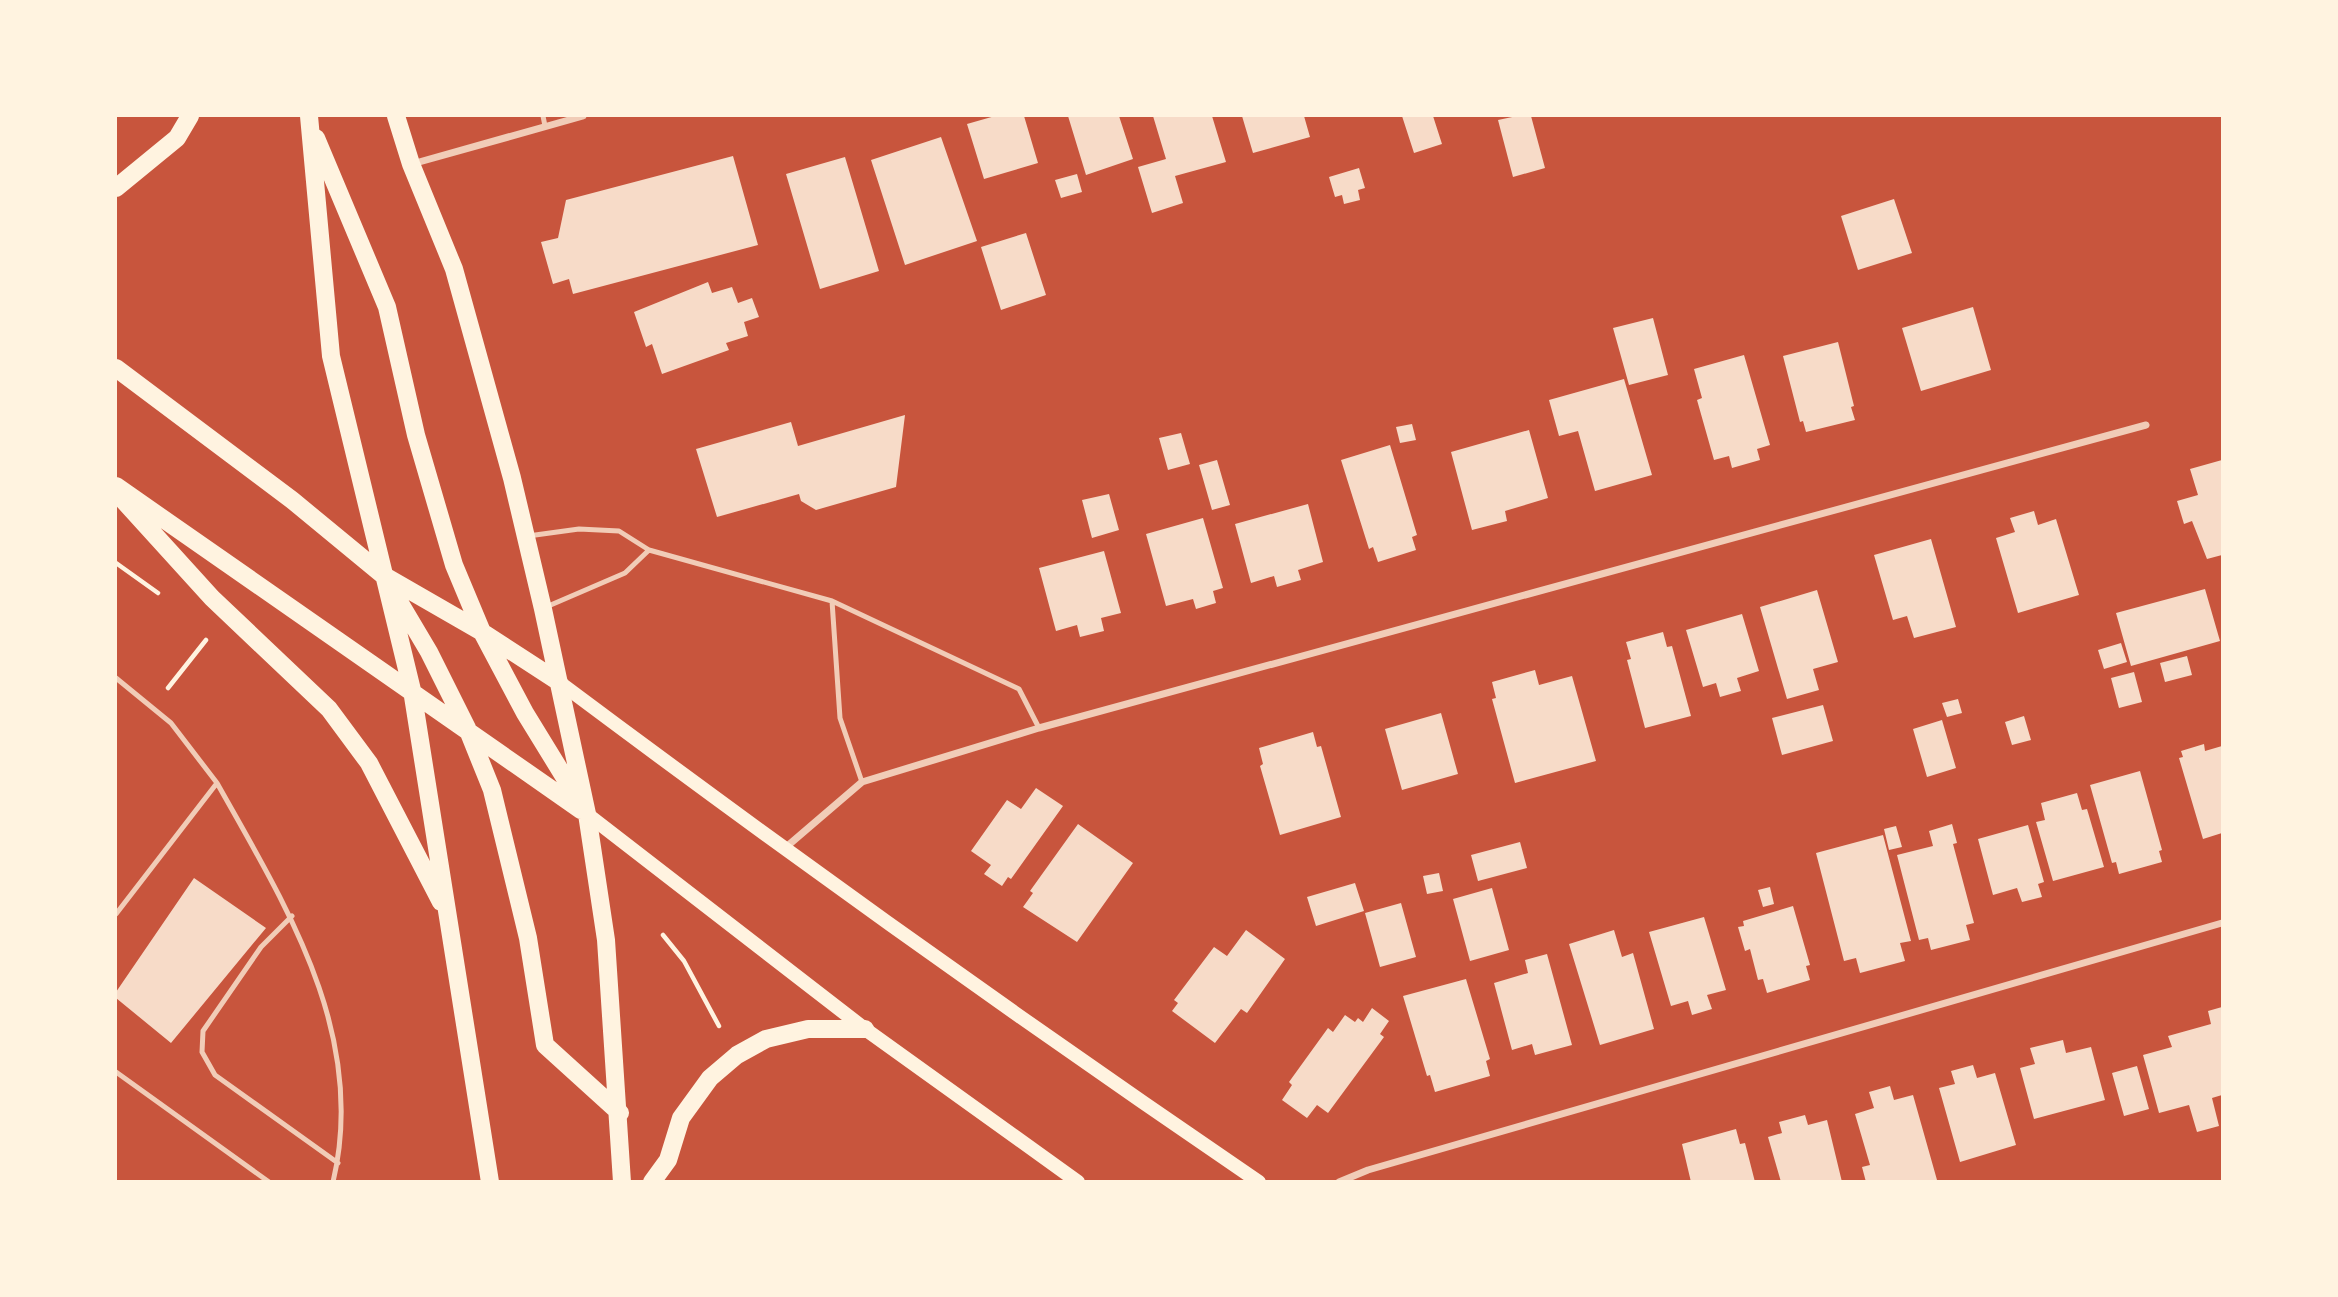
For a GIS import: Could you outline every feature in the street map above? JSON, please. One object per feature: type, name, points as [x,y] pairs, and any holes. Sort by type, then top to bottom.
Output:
[{"type":"main road","points":[[116,188],[177,138],[190,116]]},
{"type":"main road","points":[[396,116],[411,164],[454,270],[526,537],[559,682],[587,814],[606,940],[620,1113],[622,1181]]},
{"type":"main road","points":[[309,119],[331,356],[412,690],[490,1181]]},
{"type":"main road","points":[[309,119],[387,307],[416,435],[454,565],[482,632],[525,713],[587,814]]},
{"type":"main road","points":[[116,368],[292,500],[383,575],[482,632],[559,682],[783,850],[1038,1032],[1259,1181]]},
{"type":"main road","points":[[116,486],[587,814],[865,1030],[1078,1181]]},
{"type":"main road","points":[[116,492],[212,598],[328,709],[369,763],[449,918]]},
{"type":"main road","points":[[383,575],[429,652],[467,728],[492,790],[528,938],[545,1045],[620,1113]]},
{"type":"main road","points":[[652,1181],[668,1160],[681,1118],[710,1077],[737,1055],[766,1040],[808,1029],[865,1030]]},
{"type":"street","points":[[411,164],[583,116]]},
{"type":"street","points":[[783,850],[862,782],[1039,728],[2146,425]]},
{"type":"street","points":[[1339,1181],[1368,1170],[2222,923]]},
{"type":"lane","points":[[543,116],[545,126]]},
{"type":"lane","points":[[526,537],[579,529],[619,531],[649,550],[832,601],[1019,689],[1039,728]]},
{"type":"lane","points":[[543,609],[625,573],[649,550]]},
{"type":"lane","points":[[832,601],[840,718],[862,782]]},
{"type":"lane","points":[[116,678],[171,723],[218,783],[292,916],[328,1009],[343,1110],[338,1163],[333,1181]]},
{"type":"lane","points":[[116,914],[218,783]]},
{"type":"lane","points":[[292,916],[261,947],[203,1031],[202,1052],[215,1075],[338,1163]]},
{"type":"lane","points":[[116,1072],[266,1181]]},
{"type":"path","points":[[116,563],[166,599]]},
{"type":"path","points":[[187,665],[206,640]]},
{"type":"path","points":[[663,935],[684,961],[724,1036]]},
{"type":"building","points":[[995,116],[1024,116],[1038,163],[984,179],[967,124]]},
{"type":"building","points":[[1068,116],[1119,116],[1133,159],[1086,175]]},
{"type":"building","points":[[1153,116],[1212,116],[1226,162],[1175,176],[1183,203],[1152,213],[1138,167],[1166,159]]},
{"type":"building","points":[[1242,116],[1304,116],[1310,137],[1253,153]]},
{"type":"building","points":[[1402,116],[1433,116],[1442,144],[1414,153]]},
{"type":"building","points":[[1531,116],[1545,168],[1513,177],[1498,120]]},
{"type":"building","points":[[941,137],[977,241],[905,265],[871,160]]},
{"type":"building","points":[[733,156],[758,245],[573,294],[569,279],[553,284],[541,242],[558,238],[566,200]]},
{"type":"building","points":[[845,157],[879,271],[820,289],[786,174]]},
{"type":"building","points":[[1359,168],[1365,188],[1358,190],[1360,200],[1344,204],[1342,195],[1335,197],[1329,177]]},
{"type":"building","points":[[1077,174],[1082,192],[1061,198],[1055,180]]},
{"type":"building","points":[[1894,199],[1912,253],[1858,270],[1841,216]]},
{"type":"building","points":[[1026,233],[1046,295],[1001,310],[981,247]]},
{"type":"building","points":[[708,282],[712,293],[732,287],[738,303],[752,298],[759,317],[744,322],[748,336],[726,343],[729,350],[662,374],[652,344],[646,347],[634,312]]},
{"type":"building","points":[[1973,307],[1991,370],[1921,391],[1902,328]]},
{"type":"building","points":[[1653,318],[1668,375],[1629,385],[1613,328]]},
{"type":"building","points":[[1838,342],[1855,420],[1806,432],[1803,421],[1800,422],[1783,356]]},
{"type":"building","points":[[1744,355],[1770,445],[1757,449],[1760,460],[1732,468],[1729,456],[1714,460],[1697,400],[1702,398],[1694,369]]},
{"type":"building","points":[[1624,379],[1652,475],[1595,491],[1578,431],[1559,436],[1549,400]]},
{"type":"building","points":[[905,415],[896,487],[816,510],[801,501],[799,494],[717,517],[696,449],[791,422],[798,446]]},
{"type":"building","points":[[1412,424],[1416,440],[1400,443],[1396,427]]},
{"type":"building","points":[[1529,430],[1548,498],[1505,511],[1507,521],[1472,530],[1451,452]]},
{"type":"building","points":[[1181,433],[1190,464],[1168,470],[1159,438]]},
{"type":"building","points":[[1390,445],[1417,535],[1412,537],[1416,550],[1378,562],[1373,547],[1369,549],[1341,460]]},
{"type":"building","points":[[1217,460],[1230,505],[1212,510],[1199,465]]},
{"type":"building","points":[[2222,460],[2222,555],[2207,559],[2192,521],[2184,524],[2177,501],[2198,495],[2190,469]]},
{"type":"building","points":[[1109,494],[1119,530],[1092,538],[1082,500]]},
{"type":"building","points":[[1308,504],[1323,562],[1298,570],[1301,580],[1277,587],[1274,576],[1251,583],[1235,524]]},
{"type":"building","points":[[2034,511],[2038,525],[2056,519],[2079,595],[2018,613],[1996,538],[2015,532],[2010,518]]},
{"type":"building","points":[[1203,518],[1223,588],[1213,591],[1216,603],[1196,609],[1193,599],[1166,606],[1146,534]]},
{"type":"building","points":[[1931,539],[1956,627],[1914,638],[1907,616],[1893,620],[1874,555]]},
{"type":"building","points":[[1104,551],[1121,613],[1101,618],[1104,631],[1080,637],[1077,625],[1056,631],[1039,568]]},
{"type":"building","points":[[2205,589],[2220,641],[2131,666],[2116,613]]},
{"type":"building","points":[[1817,590],[1838,662],[1813,669],[1819,690],[1787,699],[1760,607]]},
{"type":"building","points":[[1742,614],[1759,671],[1737,678],[1741,691],[1720,697],[1716,683],[1703,687],[1686,630]]},
{"type":"building","points":[[1663,632],[1667,647],[1672,646],[1691,716],[1645,728],[1627,660],[1631,659],[1626,642]]},
{"type":"building","points":[[2121,643],[2127,662],[2104,669],[2098,650]]},
{"type":"building","points":[[2187,656],[2192,675],[2165,682],[2160,663]]},
{"type":"building","points":[[1535,670],[1539,685],[1572,676],[1596,761],[1515,783],[1492,699],[1496,698],[1492,682]]},
{"type":"building","points":[[2134,672],[2142,702],[2119,708],[2111,678]]},
{"type":"building","points":[[1958,699],[1962,713],[1947,717],[1942,703]]},
{"type":"building","points":[[1823,705],[1833,741],[1782,755],[1772,718]]},
{"type":"building","points":[[1441,713],[1458,774],[1402,790],[1385,729]]},
{"type":"building","points":[[2024,716],[2031,740],[2012,745],[2005,722]]},
{"type":"building","points":[[1942,720],[1956,768],[1927,777],[1913,729]]},
{"type":"building","points":[[1313,732],[1317,747],[1321,746],[1341,817],[1280,835],[1260,766],[1263,764],[1259,748]]},
{"type":"building","points":[[2204,744],[2205,751],[2222,746],[2222,833],[2203,839],[2179,758],[2183,757],[2181,751]]},
{"type":"building","points":[[2140,771],[2162,850],[2159,851],[2162,862],[2119,874],[2116,862],[2112,863],[2090,785]]},
{"type":"building","points":[[1036,788],[1063,806],[1011,879],[1008,877],[1002,886],[984,874],[991,865],[971,851],[1007,800],[1021,809]]},
{"type":"building","points":[[2077,793],[2082,810],[2087,809],[2104,867],[2053,881],[2036,822],[2045,820],[2041,803]]},
{"type":"building","points":[[1078,824],[1133,863],[1077,942],[1023,907],[1033,893],[1030,891]]},
{"type":"building","points":[[1952,824],[1957,843],[1953,844],[1974,923],[1966,925],[1970,940],[1931,950],[1928,938],[1919,940],[1897,855],[1933,846],[1929,831]]},
{"type":"building","points":[[2028,825],[2044,882],[2038,884],[2042,897],[2022,902],[2017,888],[1993,895],[1978,839]]},
{"type":"building","points":[[1896,826],[1902,847],[1889,850],[1884,829]]},
{"type":"building","points":[[1883,835],[1911,941],[1900,943],[1905,961],[1860,973],[1856,958],[1844,961],[1816,853]]},
{"type":"building","points":[[1520,842],[1527,868],[1478,881],[1471,855]]},
{"type":"building","points":[[1439,873],[1443,891],[1427,894],[1423,876]]},
{"type":"building","points":[[194,878],[266,928],[171,1043],[116,998],[116,992]]},
{"type":"building","points":[[1355,883],[1364,911],[1316,926],[1307,897]]},
{"type":"building","points":[[1770,887],[1774,904],[1763,907],[1758,890]]},
{"type":"building","points":[[1492,888],[1509,950],[1470,961],[1453,899]]},
{"type":"building","points":[[1401,903],[1416,957],[1380,967],[1365,913]]},
{"type":"building","points":[[1793,906],[1810,965],[1806,966],[1810,980],[1767,993],[1763,979],[1758,980],[1750,949],[1745,951],[1738,927],[1744,926],[1743,921]]},
{"type":"building","points":[[1704,917],[1726,990],[1707,995],[1712,1009],[1692,1015],[1688,1001],[1671,1006],[1649,932]]},
{"type":"building","points":[[1246,930],[1285,959],[1247,1013],[1241,1009],[1215,1043],[1172,1011],[1178,1003],[1174,1000],[1214,947],[1227,956]]},
{"type":"building","points":[[1614,930],[1622,957],[1633,953],[1654,1029],[1600,1045],[1569,944]]},
{"type":"building","points":[[1547,954],[1572,1045],[1535,1055],[1532,1044],[1512,1050],[1494,983],[1528,973],[1525,960]]},
{"type":"building","points":[[1466,979],[1490,1059],[1486,1061],[1490,1076],[1435,1092],[1430,1075],[1427,1076],[1403,996]]},
{"type":"building","points":[[2222,1007],[2222,1095],[2212,1098],[2219,1126],[2197,1132],[2189,1105],[2159,1113],[2143,1055],[2172,1047],[2168,1036],[2211,1024],[2208,1011]]},
{"type":"building","points":[[1372,1008],[1389,1021],[1380,1034],[1384,1037],[1328,1113],[1317,1105],[1307,1118],[1282,1100],[1292,1085],[1289,1082],[1328,1028],[1333,1032],[1345,1015],[1355,1022],[1358,1018],[1363,1022]]},
{"type":"building","points":[[2063,1040],[2066,1053],[2091,1047],[2105,1100],[2034,1119],[2020,1068],[2035,1064],[2030,1048]]},
{"type":"building","points":[[1973,1065],[1977,1078],[1995,1073],[2016,1145],[1960,1162],[1939,1088],[1955,1084],[1951,1071]]},
{"type":"building","points":[[2137,1066],[2149,1109],[2124,1116],[2112,1073]]},
{"type":"building","points":[[1890,1086],[1894,1100],[1913,1095],[1937,1180],[1866,1182],[1862,1167],[1870,1165],[1855,1114],[1874,1108],[1869,1092]]},
{"type":"building","points":[[1805,1115],[1808,1125],[1827,1120],[1842,1182],[1781,1182],[1768,1137],[1782,1133],[1779,1122]]},
{"type":"building","points":[[1736,1129],[1740,1144],[1745,1143],[1755,1182],[1691,1182],[1682,1144]]}]
